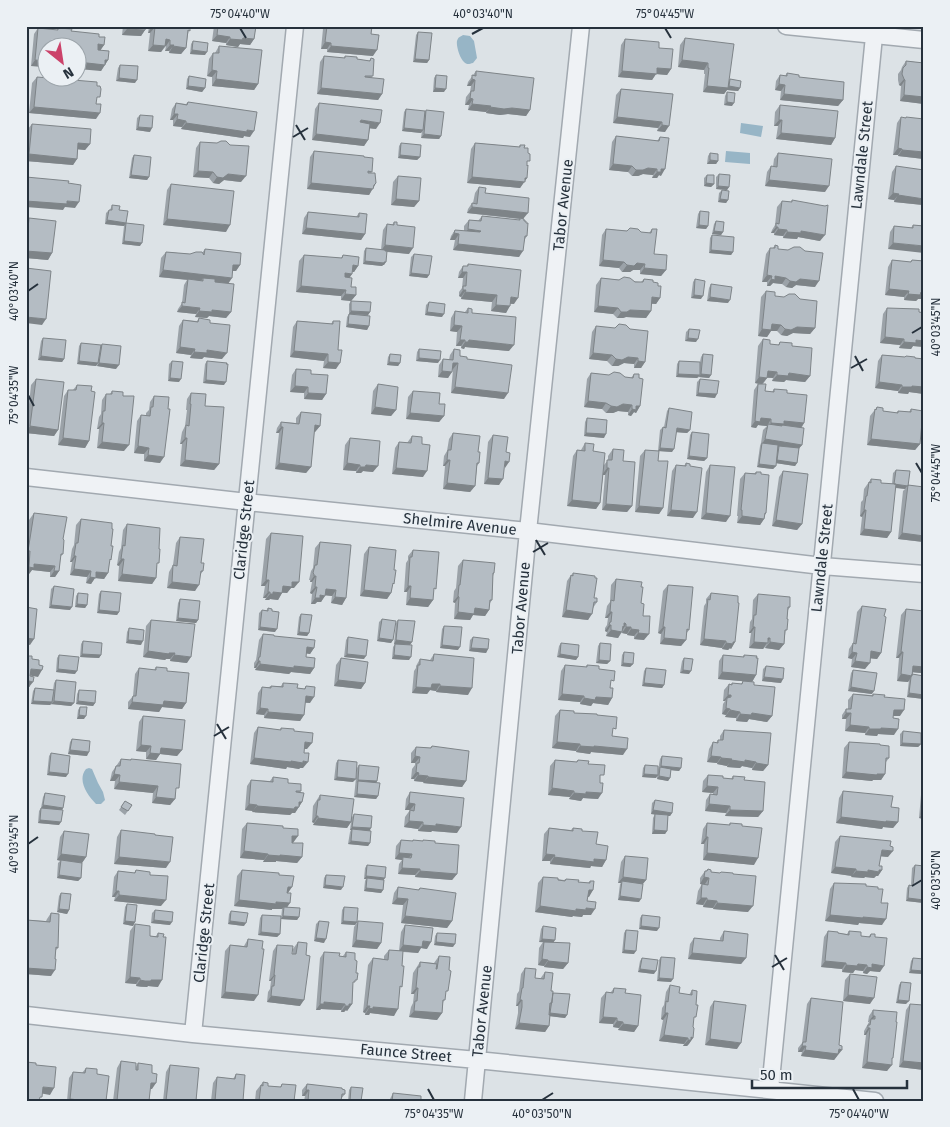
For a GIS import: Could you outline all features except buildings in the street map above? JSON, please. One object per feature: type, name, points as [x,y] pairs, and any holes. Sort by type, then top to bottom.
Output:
[{"type":"street","name":"Claridge Street","points":[[194,1034],[295,26]]},
{"type":"street","name":"Tabor Avenue","points":[[473,1101],[528,531],[582,26]]},
{"type":"street","points":[[786,26],[875,31],[924,40]]},
{"type":"street","name":"Lawndale Street","points":[[770,1090],[875,31]]},
{"type":"street","name":"Shelmire Avenue","points":[[26,477],[528,531],[822,566],[924,574]]},
{"type":"street","name":"Faunce Street","points":[[26,1015],[194,1034],[478,1060],[874,1101]]},
{"type":"water","points":[[463,35],[470,36],[474,41],[477,58],[473,63],[465,63],[461,58],[457,41]]},
{"type":"water","points":[[741,123],[763,126],[761,137],[740,133]]},
{"type":"water","points":[[726,151],[750,153],[750,164],[725,162]]},
{"type":"water","points":[[89,768],[92,769],[103,792],[105,800],[101,804],[96,804],[84,787],[83,773]]}]
